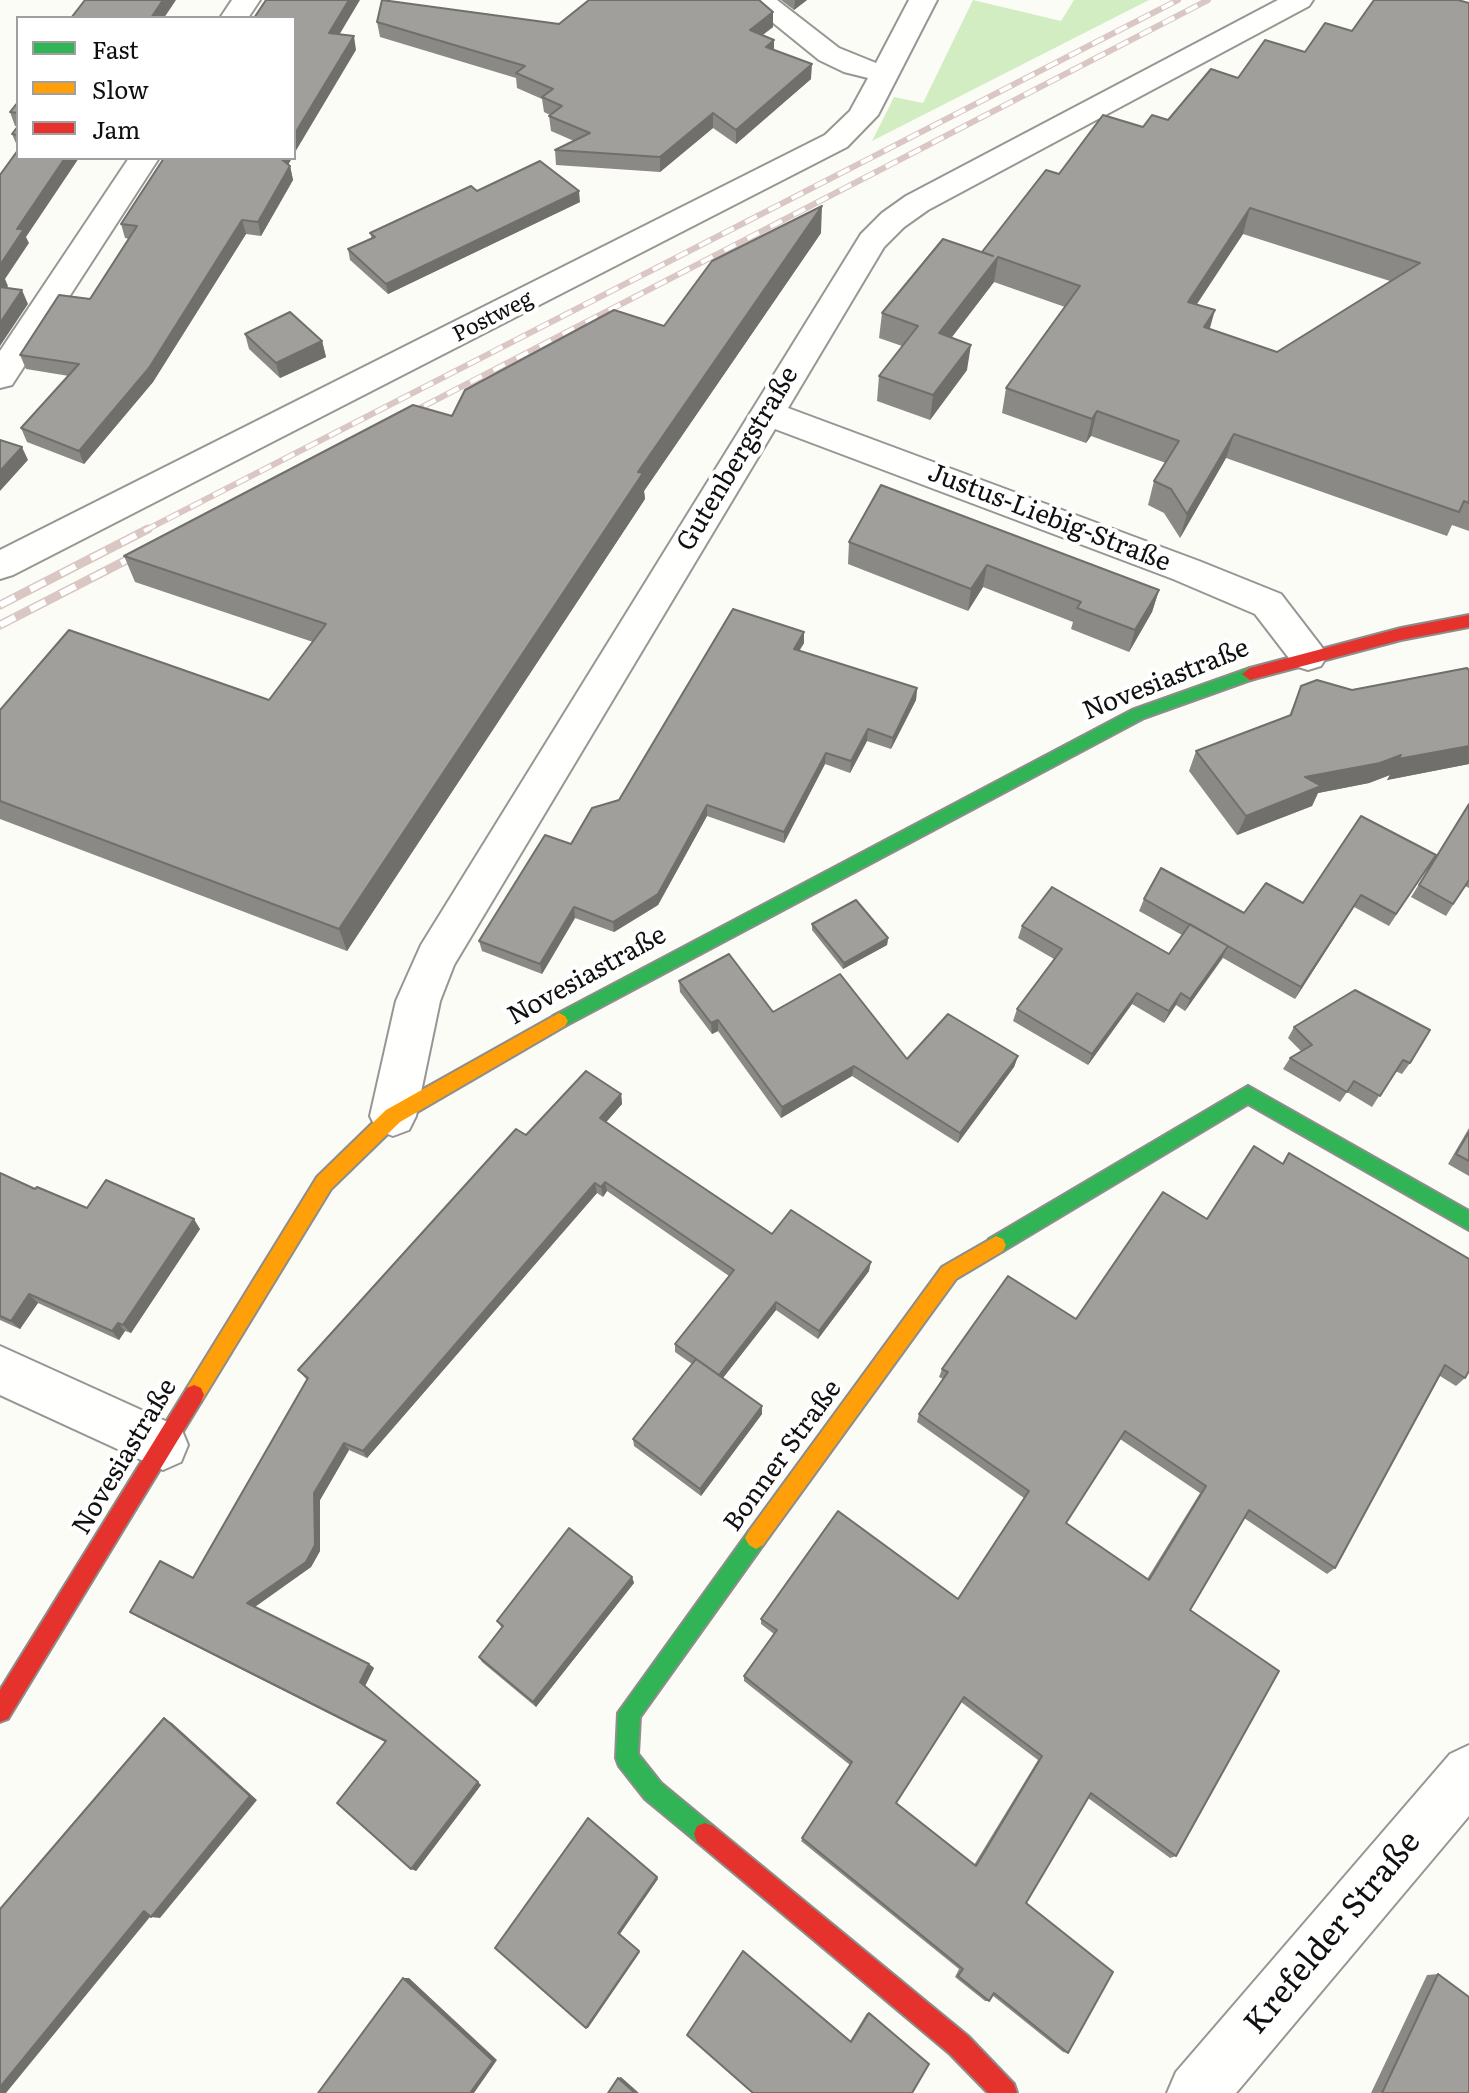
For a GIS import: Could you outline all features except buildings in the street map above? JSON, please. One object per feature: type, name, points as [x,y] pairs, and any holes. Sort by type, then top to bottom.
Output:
[{"type":"street","points":[[759,0],[829,54],[854,66],[885,74]]},
{"type":"street","name":"Postweg","points":[[0,566],[823,149],[856,124],[923,0]]},
{"type":"street","name":"Gutenbergstraße","points":[[393,1116],[418,1001],[436,958],[872,241],[893,220],[917,203],[1299,0]]},
{"type":"street","points":[[0,377],[143,160]]},
{"type":"street","name":"Justus-Liebig-Straße","points":[[767,413],[1186,570],[1268,604],[1308,656]]},
{"type":"street","name":"Novesiastraße","points":[[0,1711],[324,1183],[393,1116],[566,1015],[1100,733],[1178,698],[1238,676],[1308,656],[1469,621]]},
{"type":"street","name":"Bonner Straße","points":[[1005,2093],[959,2045],[653,1791],[627,1758],[629,1713],[949,1273],[1248,1094],[1469,1221]]},
{"type":"street","points":[[0,1370],[163,1445]]},
{"type":"street","name":"Krefelder Straße","points":[[1197,2093],[1469,1773]]},
{"type":"green space","points":[[973,0],[1061,21],[1074,0],[1149,0],[872,141],[894,97],[923,103]]},
{"type":"railway","points":[[144,531],[1178,0]]},
{"type":"railway","points":[[401,418],[1208,0]]},
{"type":"railway","points":[[0,605],[148,529]]},
{"type":"railway","points":[[0,625],[146,550]]},
{"type":"traffic: fast","points":[[559,1021],[1138,714],[1250,674]]},
{"type":"traffic: fast","points":[[996,1245],[1248,1094],[1469,1221]]},
{"type":"traffic: fast","points":[[705,1834],[653,1791],[627,1758],[629,1713],[756,1538]]},
{"type":"traffic: slow","points":[[194,1395],[324,1183],[393,1116],[559,1021]]},
{"type":"traffic: slow","points":[[756,1538],[949,1273],[996,1245]]},
{"type":"traffic: jam","points":[[1250,674],[1401,634],[1469,621]]},
{"type":"traffic: jam","points":[[0,1711],[194,1395]]},
{"type":"traffic: jam","points":[[705,1834],[959,2045],[1005,2093]]}]
